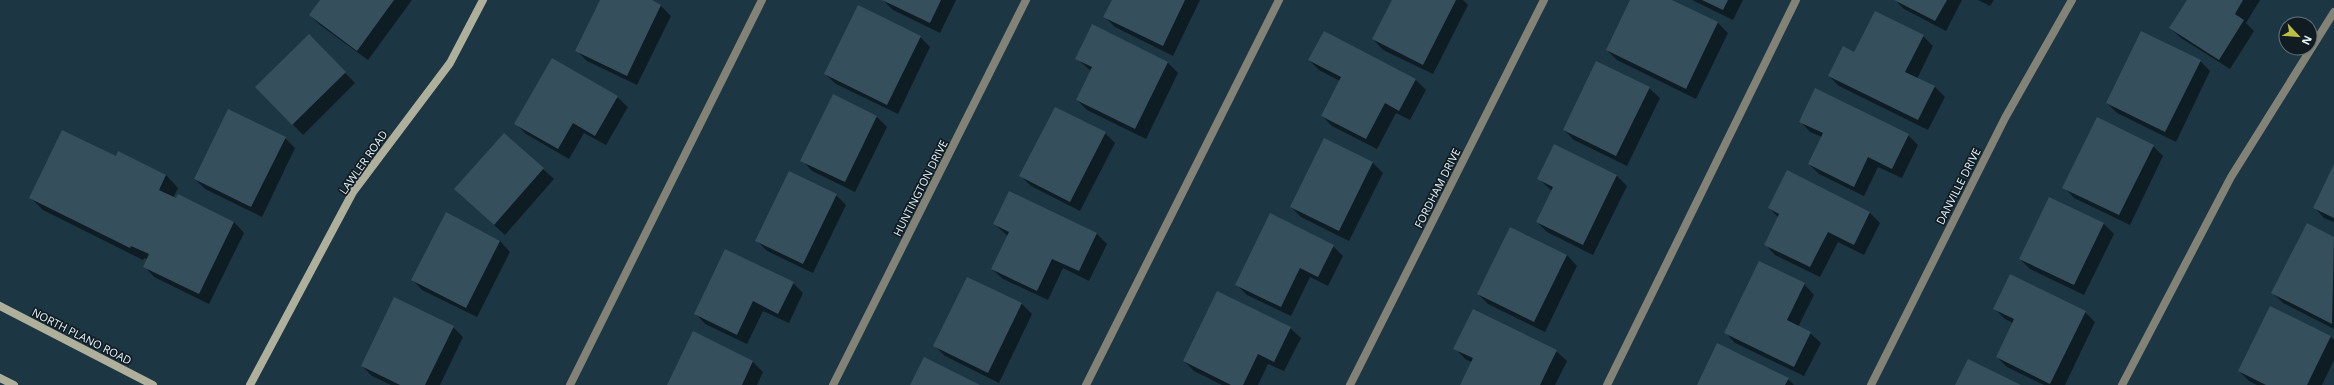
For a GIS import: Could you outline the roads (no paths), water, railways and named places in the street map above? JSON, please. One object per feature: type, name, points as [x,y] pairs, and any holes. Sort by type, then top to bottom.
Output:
[{"type":"street","name":"LAWLER ROAD","points":[[250,385],[353,192],[450,63],[483,0]]},
{"type":"street","points":[[570,385],[762,0]]},
{"type":"street","name":"HUNTINGTON DRIVE","points":[[833,385],[1026,0]]},
{"type":"street","points":[[1086,385],[1280,0]]},
{"type":"street","name":"FORDHAM DRIVE","points":[[1350,385],[1544,0]]},
{"type":"street","points":[[1607,385],[1796,0]]},
{"type":"street","name":"DANVILLE DRIVE","points":[[1871,385],[2005,118],[2072,0]]},
{"type":"street","points":[[2122,385],[2231,177],[2334,12]]},
{"type":"street","name":"NORTH PLANO ROAD","points":[[0,306],[153,385]]},
{"type":"street","points":[[0,378],[14,385]]}]
